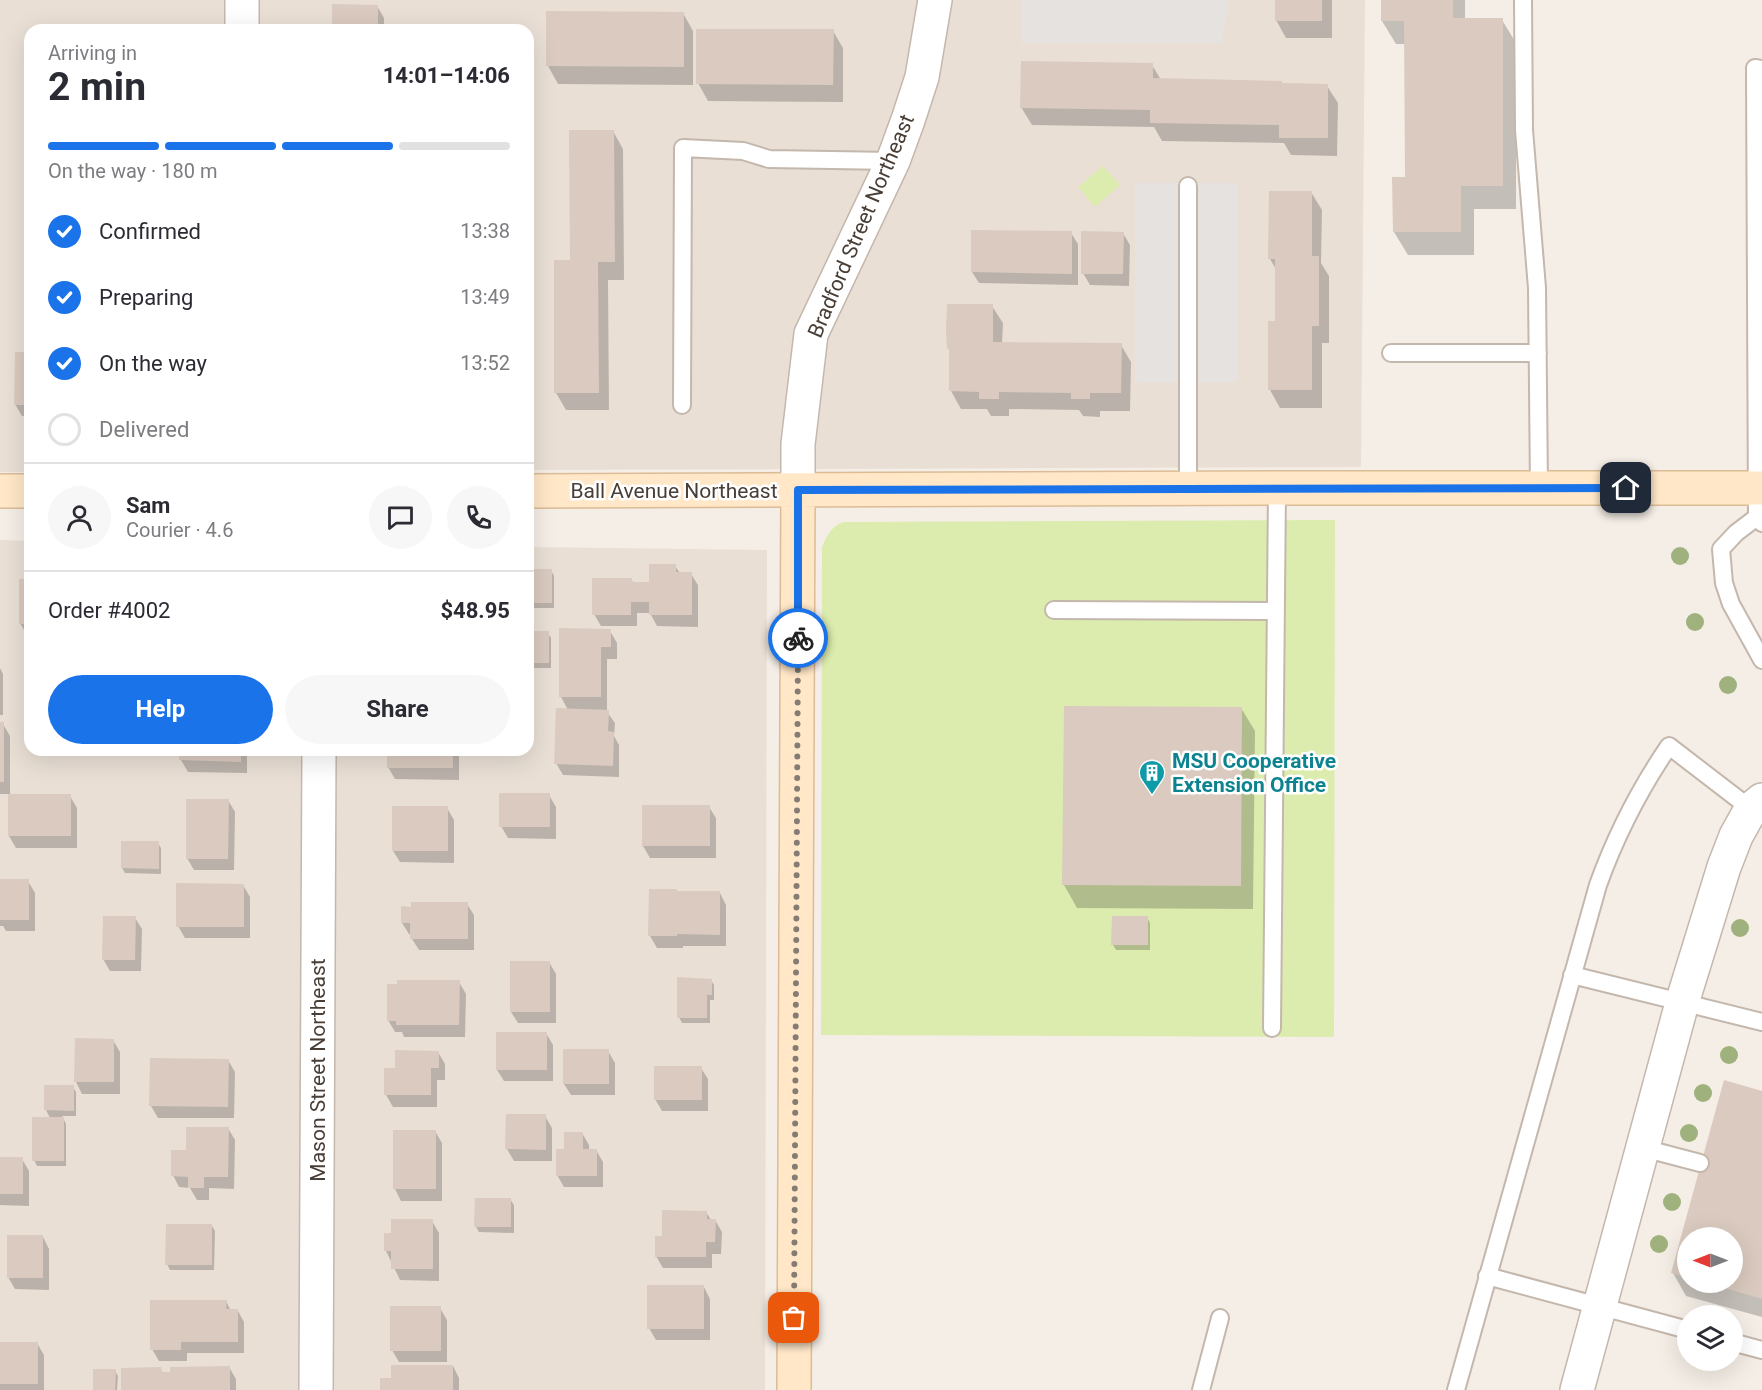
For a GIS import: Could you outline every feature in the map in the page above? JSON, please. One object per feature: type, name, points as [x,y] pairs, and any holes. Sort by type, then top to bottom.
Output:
[{"type":"street","points":[[242,0],[242,24]]},
{"type":"street","name":"Bradford Street Northeast","points":[[794,1390],[798,444],[811,333],[893,161],[922,77],[934,0]]},
{"type":"street","name":"Ball Avenue Northeast","points":[[534,490],[1539,488],[1759,504]]},
{"type":"street","points":[[0,490],[24,490]]},
{"type":"street","name":"Mason Street Northeast","points":[[316,1390],[320,756]]},
{"type":"street","points":[[1577,1390],[1682,1003],[1724,867],[1736,836],[1757,805]]},
{"type":"lane","points":[[1523,0],[1524,130],[1537,288],[1539,488]]},
{"type":"lane","points":[[1762,69],[1755,69],[1759,504],[1720,549],[1724,583],[1731,604],[1762,660]]},
{"type":"lane","points":[[682,405],[683,148],[743,151],[770,159],[893,161]]},
{"type":"lane","points":[[1188,186],[1188,488]]},
{"type":"lane","points":[[1391,353],[1538,353]]},
{"type":"lane","points":[[1272,1028],[1277,488]]},
{"type":"lane","points":[[1054,610],[1276,611]]},
{"type":"lane","points":[[1456,1390],[1598,885],[1627,815],[1650,773],[1669,746],[1757,805]]},
{"type":"lane","points":[[1572,975],[1762,1022]]},
{"type":"lane","points":[[1643,1148],[1700,1163]]},
{"type":"lane","points":[[1487,1276],[1677,1327]]},
{"type":"lane","points":[[1201,1390],[1220,1318]]},
{"type":"lane","points":[[1743,1345],[1762,1350]]},
{"type":"shaded area","points":[[0,0],[1365,0],[1361,467],[534,470],[534,24],[24,24],[24,472],[0,472]]},
{"type":"shaded area","points":[[1021,0],[1228,0],[1228,9],[1221,43],[1021,43]]},
{"type":"shaded area","points":[[1135,183],[1237,183],[1237,382],[1135,383]]},
{"type":"shaded area","points":[[0,540],[24,541],[24,756],[534,756],[534,547],[767,550],[765,1390],[0,1390]]},
{"type":"green space","points":[[1103,166],[1120,185],[1095,207],[1078,187]]},
{"type":"green space","points":[[1335,520],[1334,1037],[821,1035],[822,547],[832,529],[843,522]]},
{"type":"building","points":[[1275,0],[1322,0],[1322,21],[1275,21]]},
{"type":"building","points":[[1381,0],[1453,0],[1453,18],[1503,18],[1503,186],[1461,186],[1461,232],[1393,232],[1392,177],[1405,177],[1404,21],[1381,21]]},
{"type":"building","points":[[332,4],[378,5],[378,24],[332,24]]},
{"type":"building","points":[[546,11],[684,12],[684,67],[546,66]]},
{"type":"building","points":[[696,29],[834,29],[833,85],[696,84]]},
{"type":"building","points":[[1021,61],[1153,63],[1153,78],[1328,84],[1328,138],[1279,138],[1279,125],[1150,123],[1150,110],[1020,108]]},
{"type":"building","points":[[569,130],[614,130],[615,262],[598,262],[599,393],[554,393],[554,260],[570,260]]},
{"type":"building","points":[[1269,191],[1312,191],[1312,256],[1319,256],[1319,326],[1312,326],[1312,390],[1268,390],[1268,321],[1275,321],[1275,259],[1268,259]]},
{"type":"building","points":[[971,230],[1072,231],[1072,274],[971,272]]},
{"type":"building","points":[[1081,231],[1124,232],[1123,274],[1081,274]]},
{"type":"building","points":[[947,304],[993,304],[993,342],[1122,343],[1121,393],[1090,393],[1090,399],[1071,399],[1071,393],[999,392],[999,399],[979,399],[979,392],[949,391]]},
{"type":"building","points":[[15,352],[24,352],[24,405],[14,405]]},
{"type":"building","points":[[649,564],[676,564],[676,572],[692,572],[692,615],[649,615],[649,602],[631,602],[631,615],[592,615],[592,578],[632,578],[632,582],[649,582]]},
{"type":"building","points":[[534,569],[552,569],[552,603],[534,603]]},
{"type":"building","points":[[19,579],[24,579],[24,624],[19,624]]},
{"type":"building","points":[[559,628],[611,629],[611,647],[601,647],[601,697],[559,697]]},
{"type":"building","points":[[534,631],[549,631],[549,663],[534,663]]},
{"type":"building","name":"MSU Cooperative Extension Office","points":[[1064,706],[1242,707],[1241,886],[1062,885]]},
{"type":"building","points":[[556,708],[609,710],[608,731],[614,732],[613,766],[554,764]]},
{"type":"building","points":[[0,722],[4,722],[4,782],[0,782]]},
{"type":"building","points":[[179,756],[241,756],[241,762],[179,760]]},
{"type":"building","points":[[387,756],[453,756],[453,768],[387,768]]},
{"type":"building","points":[[499,793],[550,793],[550,827],[499,827]]},
{"type":"building","points":[[8,794],[71,794],[71,836],[8,836]]},
{"type":"building","points":[[186,799],[229,799],[228,859],[186,859]]},
{"type":"building","points":[[642,805],[710,805],[710,846],[642,846]]},
{"type":"building","points":[[392,806],[448,806],[448,851],[392,851]]},
{"type":"building","points":[[121,841],[159,841],[159,869],[121,868]]},
{"type":"building","points":[[0,879],[29,879],[29,920],[0,920]]},
{"type":"building","points":[[176,883],[244,884],[244,927],[176,927]]},
{"type":"building","points":[[649,889],[720,891],[720,935],[648,936]]},
{"type":"building","points":[[411,902],[468,902],[468,939],[410,939],[410,923],[401,923],[401,906],[411,907]]},
{"type":"building","points":[[103,916],[136,916],[135,960],[102,960]]},
{"type":"building","points":[[1112,916],[1148,916],[1148,945],[1111,945]]},
{"type":"building","points":[[510,961],[550,961],[550,1012],[510,1012]]},
{"type":"building","points":[[677,977],[712,979],[712,995],[707,995],[707,1018],[677,1018]]},
{"type":"building","points":[[397,980],[460,980],[459,1025],[396,1025],[396,1021],[387,1021],[387,984],[397,984]]},
{"type":"building","points":[[496,1032],[547,1032],[547,1070],[496,1070]]},
{"type":"building","points":[[75,1038],[114,1039],[114,1082],[74,1082]]},
{"type":"building","points":[[563,1049],[609,1049],[609,1084],[563,1084]]},
{"type":"building","points":[[395,1050],[439,1051],[439,1068],[431,1068],[431,1095],[384,1095],[384,1068],[395,1068]]},
{"type":"building","points":[[150,1058],[229,1059],[228,1107],[149,1106]]},
{"type":"building","points":[[654,1066],[702,1066],[702,1100],[654,1100]]},
{"type":"building","points":[[1724,1080],[1762,1091],[1762,1299],[1741,1293],[1743,1227],[1684,1227]]},
{"type":"building","points":[[44,1085],[74,1085],[74,1111],[44,1110]]},
{"type":"building","points":[[506,1114],[546,1114],[546,1150],[505,1149]]},
{"type":"building","points":[[32,1117],[64,1117],[64,1161],[32,1161]]},
{"type":"building","points":[[186,1127],[229,1127],[228,1177],[204,1177],[204,1188],[188,1188],[188,1177],[171,1176],[171,1150],[186,1150]]},
{"type":"building","points":[[393,1130],[436,1130],[436,1189],[393,1189]]},
{"type":"building","points":[[564,1132],[583,1132],[583,1149],[597,1149],[597,1176],[556,1176],[556,1149],[564,1149]]},
{"type":"building","points":[[0,1157],[23,1157],[23,1194],[0,1194]]},
{"type":"building","points":[[475,1198],[511,1198],[511,1227],[474,1227]]},
{"type":"building","points":[[662,1210],[707,1211],[707,1219],[716,1219],[715,1242],[706,1242],[706,1257],[655,1257],[655,1236],[662,1236]]},
{"type":"building","points":[[391,1219],[433,1219],[433,1269],[391,1269],[391,1251],[384,1251],[384,1233],[391,1233]]},
{"type":"building","points":[[166,1224],[212,1224],[212,1265],[165,1265]]},
{"type":"building","points":[[7,1235],[43,1235],[43,1278],[7,1278]]},
{"type":"building","points":[[1677,1251],[1677,1275],[1671,1273]]},
{"type":"building","points":[[647,1285],[704,1285],[704,1329],[647,1329]]},
{"type":"building","points":[[150,1300],[227,1300],[226,1309],[238,1309],[238,1342],[181,1342],[181,1350],[150,1350]]},
{"type":"building","points":[[390,1306],[441,1306],[441,1351],[390,1351]]},
{"type":"building","points":[[0,1342],[38,1342],[38,1384],[0,1384]]},
{"type":"building","points":[[391,1365],[453,1365],[453,1390],[380,1390],[380,1378],[391,1378]]},
{"type":"building","points":[[230,1366],[230,1390],[121,1390],[121,1368],[161,1367],[162,1372],[170,1372],[170,1367]]},
{"type":"building","points":[[93,1369],[116,1369],[115,1390],[93,1390]]},
{"type":"way so far","points":[[794,1318],[798,638]]},
{"type":"place","name":"MSU Cooperative Extension Office","points":[[1152,796]]},
{"type":"route","points":[[798,638],[798,490],[1626,488]]}]
